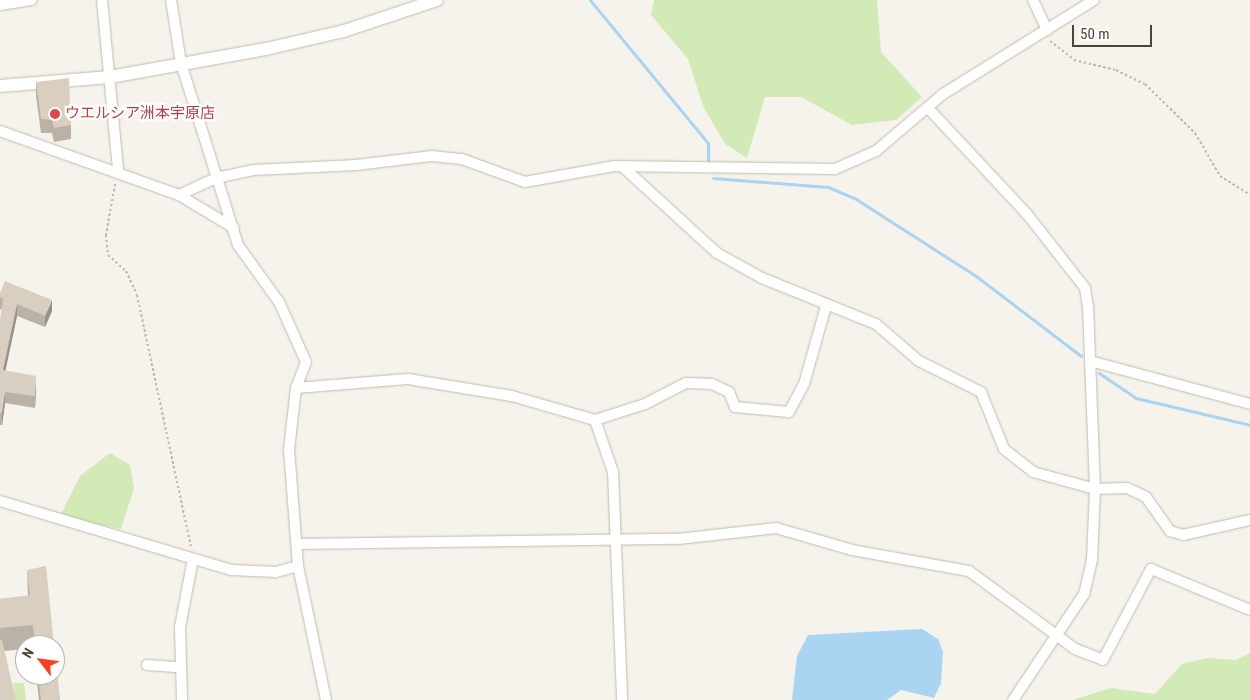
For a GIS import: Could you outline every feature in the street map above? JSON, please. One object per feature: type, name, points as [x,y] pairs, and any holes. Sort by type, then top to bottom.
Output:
[{"type":"street","points":[[0,5],[31,0]]},
{"type":"street","points":[[102,0],[117,170]]},
{"type":"street","points":[[171,0],[181,63],[238,245],[279,302],[306,362],[296,388],[289,450],[298,544],[298,566],[326,700]]},
{"type":"street","points":[[0,86],[110,76],[344,31],[437,0]]},
{"type":"street","points":[[1033,0],[1044,31]]},
{"type":"street","points":[[180,195],[216,178],[254,170],[356,165],[432,156],[462,159],[525,182],[622,167],[835,168],[876,151],[928,108],[1094,0]]},
{"type":"street","points":[[928,108],[1027,214],[1085,288],[1096,489],[1092,560],[1084,594],[1013,700]]},
{"type":"street","points":[[0,131],[117,170],[180,195],[234,228]]},
{"type":"street","points":[[622,167],[717,253],[826,306],[876,324],[919,360],[981,392],[1004,449],[1033,472],[1096,489],[1127,488],[1146,497],[1170,531],[1183,535],[1250,520]]},
{"type":"street","points":[[296,388],[408,379],[512,396],[596,420],[645,404],[686,383],[712,384],[729,392],[735,406],[750,411],[789,412],[804,384],[826,306]]},
{"type":"street","points":[[1090,361],[1250,404]]},
{"type":"street","points":[[596,420],[613,472],[618,538],[622,700]]},
{"type":"street","points":[[0,501],[232,570],[276,572],[298,566]]},
{"type":"street","points":[[298,544],[618,538],[678,539],[776,528],[813,536],[852,550],[969,571],[1075,649],[1103,660],[1151,569],[1250,610]]},
{"type":"street","points":[[182,700],[179,667],[180,626],[193,558]]},
{"type":"street","points":[[147,665],[179,667]]},
{"type":"path","points":[[1044,31],[1074,60],[1116,70],[1145,84],[1195,133],[1220,176],[1250,195]]},
{"type":"path","points":[[117,170],[108,255],[126,271],[137,295],[193,558]]},
{"type":"green space","points":[[654,0],[877,0],[881,52],[922,97],[896,120],[852,125],[801,97],[765,97],[747,158],[725,144],[703,106],[688,59],[651,15]]},
{"type":"green space","points":[[110,453],[130,465],[134,488],[121,529],[60,516],[80,476]]},
{"type":"green space","points":[[1250,653],[1250,700],[1072,700],[1111,688],[1155,694],[1182,664],[1207,658],[1236,660]]},
{"type":"green space","points":[[13,683],[15,685],[24,685],[26,700],[15,700]]},
{"type":"water","points":[[922,629],[938,639],[943,652],[941,683],[934,698],[901,690],[887,700],[792,700],[797,656],[808,635]]},
{"type":"building","name":"ウエルシア洲本宇原店","points":[[69,78],[71,125],[54,128],[52,120],[41,119],[36,82]]},
{"type":"building","points":[[5,281],[52,300],[45,316],[17,304],[3,370],[36,376],[35,396],[5,392],[2,413],[0,413],[0,322],[3,299],[0,297],[0,293]]},
{"type":"building","points":[[46,566],[53,635],[34,635],[33,625],[0,628],[0,599],[30,595],[27,570]]},
{"type":"building","points":[[0,640],[2,640],[16,700],[0,700]]},
{"type":"building","points":[[39,685],[58,685],[60,700],[41,700]]},
{"type":"waterway","points":[[590,0],[708,143],[708,162]]},
{"type":"waterway","points":[[713,178],[828,187],[856,199],[976,276],[1081,356]]},
{"type":"waterway","points":[[1099,373],[1136,398],[1250,425]]},
{"type":"place","name":"ウエルシア洲本宇原店","points":[[55,114]]}]
